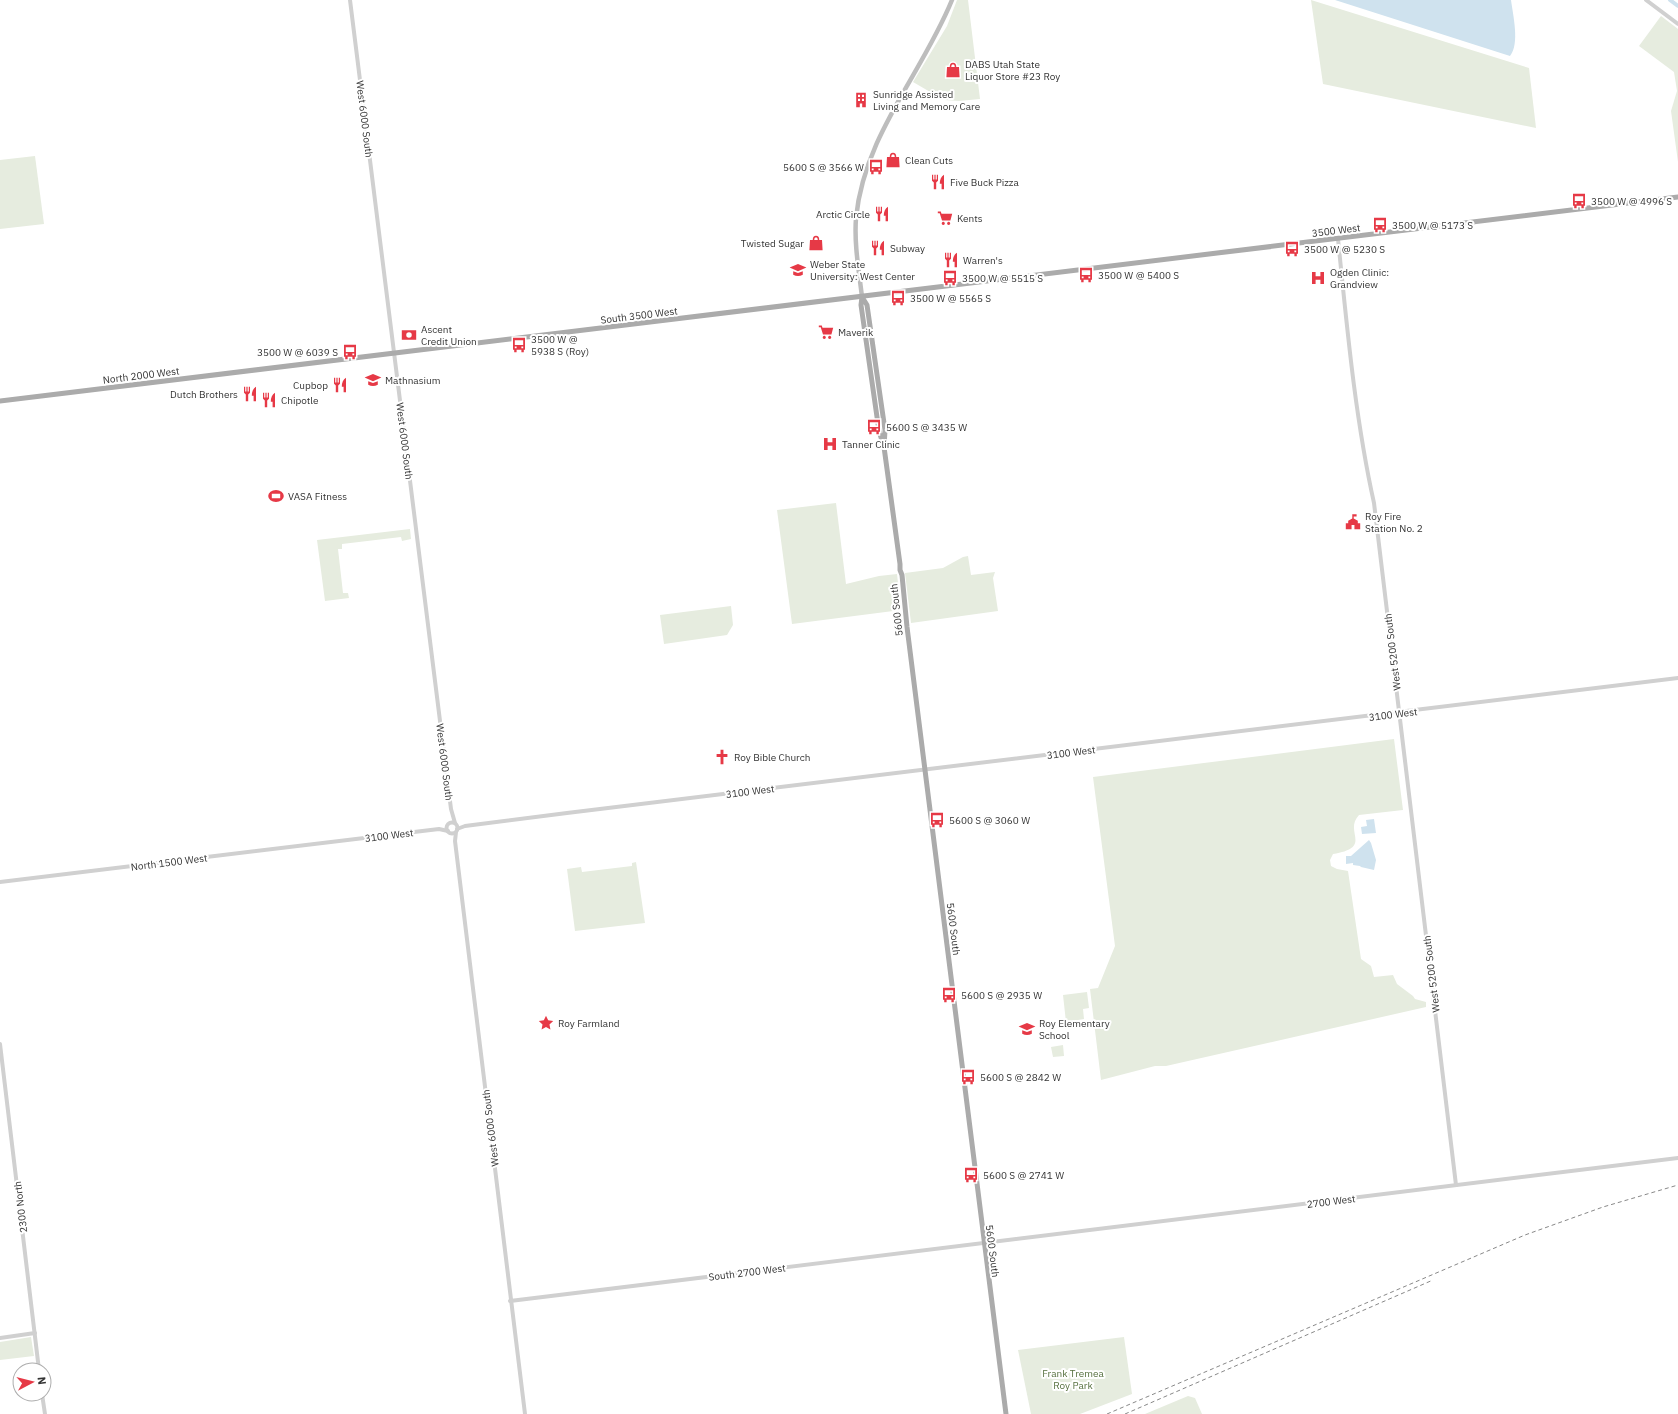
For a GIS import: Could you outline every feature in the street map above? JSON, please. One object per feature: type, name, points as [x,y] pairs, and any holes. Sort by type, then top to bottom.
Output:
[{"type":"main road","points":[[862,297],[856,230],[860,194],[867,167],[886,122],[944,21],[952,0]]},
{"type":"main road","name":"3500 West","points":[[997,280],[1678,197]]},
{"type":"main road","name":"South 3500 West","points":[[283,366],[997,280]]},
{"type":"main road","name":"5600 South","points":[[862,297],[867,305],[885,430],[884,447],[900,570],[902,575],[983,1244],[1006,1414]]},
{"type":"main road","name":"North 2000 West","points":[[0,401],[283,366]]},
{"type":"street","name":"West 6000 South","points":[[350,0],[451,810],[455,827],[455,841],[525,1414]]},
{"type":"street","points":[[1646,0],[1678,24]]},
{"type":"street","name":"West 5200 South","points":[[1338,239],[1365,462],[1374,503],[1456,1185]]},
{"type":"street","name":"3100 West","points":[[439,829],[448,831],[455,827],[1678,678]]},
{"type":"street","points":[[448,831],[447,826],[455,827]]},
{"type":"street","name":"3100 West","points":[[338,841],[439,829],[447,826]]},
{"type":"street","name":"North 1500 West","points":[[0,882],[338,841]]},
{"type":"street","name":"2300 North","points":[[0,1044],[38,1362]]},
{"type":"street","name":"2700 West","points":[[983,1244],[1678,1158]]},
{"type":"street","name":"South 2700 West","points":[[510,1301],[983,1244]]},
{"type":"street","points":[[0,1338],[35,1333]]},
{"type":"street","points":[[43,1402],[45,1414]]},
{"type":"green space","points":[[957,0],[968,0],[980,99],[959,101],[944,100],[913,82],[947,26]]},
{"type":"green space","points":[[1311,0],[1529,68],[1536,128],[1323,84]]},
{"type":"green space","points":[[1661,16],[1678,29],[1678,162],[1671,111],[1677,91],[1674,72],[1639,46]]},
{"type":"green space","points":[[35,156],[44,224],[0,229],[0,160]]},
{"type":"green space","points":[[836,503],[846,584],[879,576],[897,574],[901,610],[792,624],[777,510]]},
{"type":"green space","points":[[410,529],[411,539],[402,541],[401,537],[342,544],[342,549],[338,549],[343,593],[348,593],[349,598],[325,601],[317,540]]},
{"type":"green space","points":[[968,556],[971,575],[995,572],[993,578],[998,611],[911,623],[905,573],[943,568],[963,557]]},
{"type":"green space","points":[[731,606],[733,625],[727,635],[664,644],[660,615]]},
{"type":"green space","points":[[1394,739],[1403,810],[1359,815],[1355,821],[1354,827],[1355,843],[1352,847],[1345,851],[1333,854],[1330,860],[1331,866],[1348,871],[1361,959],[1371,966],[1374,977],[1393,975],[1397,984],[1415,999],[1426,1002],[1426,1007],[1166,1066],[1155,1066],[1101,1080],[1090,989],[1098,988],[1115,946],[1093,777]]},
{"type":"green space","points":[[636,862],[645,923],[575,931],[567,869],[581,867],[582,872],[632,866],[632,863]]},
{"type":"green space","points":[[1087,992],[1089,1008],[1083,1009],[1084,1019],[1066,1022],[1063,995]]},
{"type":"green space","points":[[1063,1045],[1064,1056],[1053,1057],[1051,1047]]},
{"type":"green space","points":[[31,1337],[34,1356],[0,1360],[0,1342]]},
{"type":"green space","name":"Frank Tremea Roy Park","points":[[1124,1337],[1132,1394],[1080,1414],[1031,1414],[1018,1350]]},
{"type":"green space","points":[[1188,1396],[1195,1398],[1202,1414],[1145,1414]]},
{"type":"water","points":[[1335,0],[1511,0],[1515,29],[1515,44],[1510,56]]},
{"type":"water","points":[[1374,819],[1376,833],[1362,834],[1361,827],[1367,826],[1366,820]]},
{"type":"water","points":[[1369,840],[1376,860],[1374,870],[1353,865],[1353,863],[1346,864],[1346,856],[1351,856]]},
{"type":"waterway","points":[[1670,0],[1678,6]]},
{"type":"railway","points":[[1107,1414],[1525,1235],[1603,1207],[1678,1185]]},
{"type":"railway","points":[[1125,1414],[1433,1280]]},
{"type":"place","name":"DABS Utah State Liquor Store #23 Roy","points":[[953,70]]},
{"type":"place","name":"Sunridge Assisted Living and Memory Care","points":[[861,100]]},
{"type":"place","name":"Clean Cuts","points":[[893,160]]},
{"type":"place","name":"5600 S @ 3566 W","points":[[876,167]]},
{"type":"place","name":"Five Buck Pizza","points":[[938,182]]},
{"type":"place","name":"3500 W @ 4996 S","points":[[1579,201]]},
{"type":"place","name":"Arctic Circle","points":[[882,214]]},
{"type":"place","name":"Kents","points":[[945,218]]},
{"type":"place","name":"3500 W @ 5173 S","points":[[1380,225]]},
{"type":"place","name":"Twisted Sugar","points":[[816,243]]},
{"type":"place","name":"Subway","points":[[878,248]]},
{"type":"place","name":"3500 W @ 5230 S","points":[[1292,249]]},
{"type":"place","name":"Warren's","points":[[951,260]]},
{"type":"place","name":"Weber State University: West Center","points":[[798,270]]},
{"type":"place","name":"3500 W @ 5400 S","points":[[1086,275]]},
{"type":"place","name":"3500 W @ 5515 S","points":[[950,278]]},
{"type":"place","name":"Ogden Clinic: Grandview","points":[[1318,278]]},
{"type":"place","name":"3500 W @ 5565 S","points":[[898,298]]},
{"type":"place","name":"Maverik","points":[[826,332]]},
{"type":"place","name":"Ascent Credit Union","points":[[409,335]]},
{"type":"place","name":"3500 W @ 5938 S (Roy)","points":[[519,345]]},
{"type":"place","name":"3500 W @ 6039 S","points":[[350,352]]},
{"type":"place","name":"Mathnasium","points":[[373,380]]},
{"type":"place","name":"Cupbop","points":[[340,385]]},
{"type":"place","name":"Dutch Brothers","points":[[250,394]]},
{"type":"place","name":"Chipotle","points":[[269,400]]},
{"type":"place","name":"5600 S @ 3435 W","points":[[874,427]]},
{"type":"place","name":"Tanner Clinic","points":[[830,444]]},
{"type":"place","name":"VASA Fitness","points":[[276,496]]},
{"type":"place","name":"Roy Fire Station No. 2","points":[[1353,522]]},
{"type":"place","name":"Roy Bible Church","points":[[722,757]]},
{"type":"place","name":"5600 S @ 3060 W","points":[[937,820]]},
{"type":"place","name":"5600 S @ 2935 W","points":[[949,995]]},
{"type":"place","name":"Roy Farmland","points":[[546,1023]]},
{"type":"place","name":"Roy Elementary School","points":[[1027,1029]]},
{"type":"place","name":"5600 S @ 2842 W","points":[[968,1077]]},
{"type":"place","name":"5600 S @ 2741 W","points":[[971,1175]]}]
